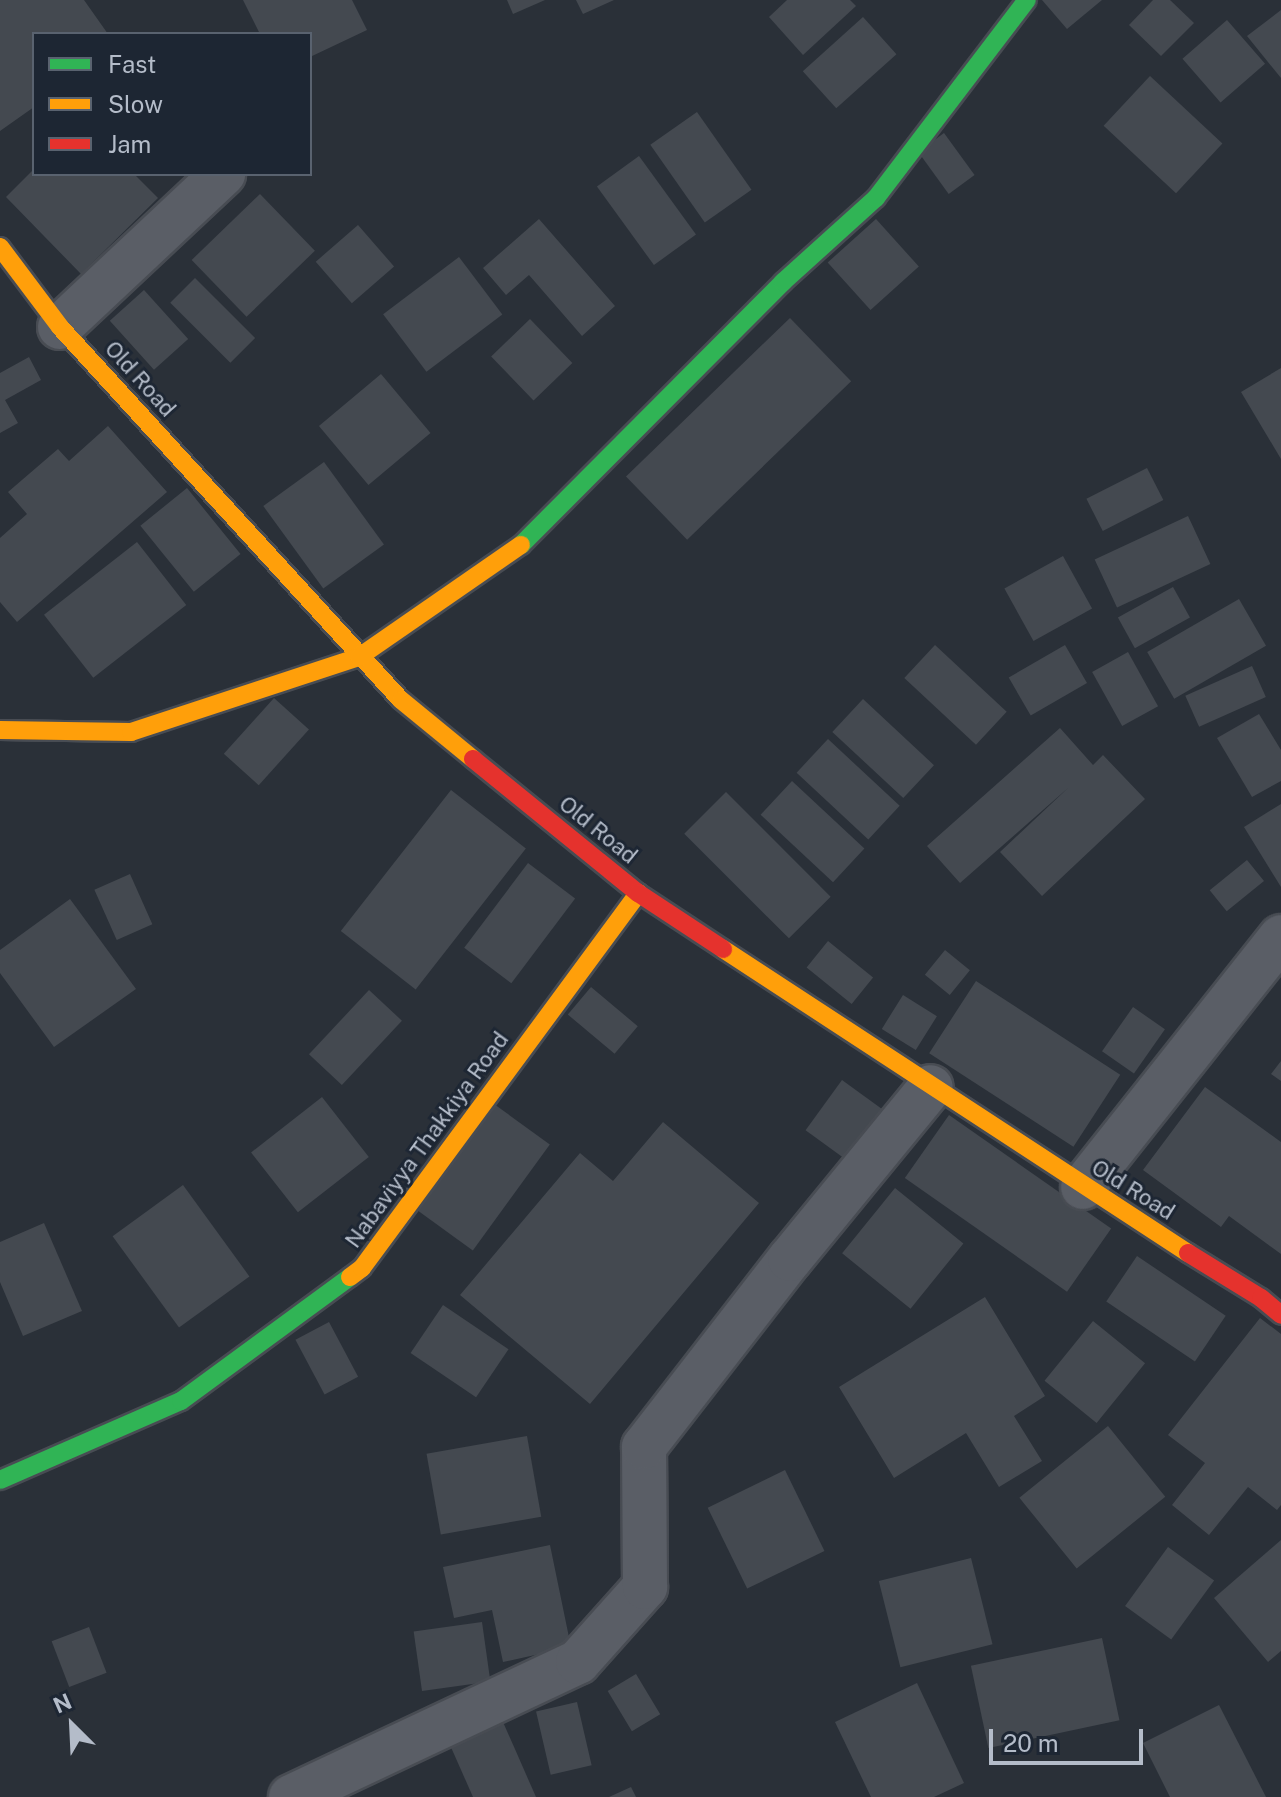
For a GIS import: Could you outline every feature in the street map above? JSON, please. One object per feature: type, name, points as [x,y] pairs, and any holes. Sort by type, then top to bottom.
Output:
[{"type":"street","points":[[0,730],[131,732],[359,657],[522,544],[783,282],[876,198],[1027,0]]},
{"type":"street","points":[[60,327],[221,176]]},
{"type":"street","name":"Old Road","points":[[0,247],[60,327],[401,700],[638,893],[1083,1187],[1261,1298],[1281,1315]]},
{"type":"street","name":"Nabaviyya Thakkiya Road","points":[[0,1480],[181,1401],[362,1268],[638,893]]},
{"type":"street","points":[[1083,1187],[1281,937]]},
{"type":"street","points":[[291,1797],[578,1662],[607,1630],[645,1587],[644,1447],[790,1259],[931,1087]]},
{"type":"building","points":[[0,0],[84,0],[107,32],[32,32],[32,108],[0,131]]},
{"type":"building","points":[[243,0],[352,0],[367,30],[312,56],[312,32],[259,32]]},
{"type":"building","points":[[507,0],[545,0],[513,14]]},
{"type":"building","points":[[576,0],[614,0],[583,14]]},
{"type":"building","points":[[787,0],[850,0],[856,6],[803,55],[769,17]]},
{"type":"building","points":[[1042,0],[1102,0],[1067,29]]},
{"type":"building","points":[[1153,0],[1170,0],[1194,23],[1161,56],[1129,25]]},
{"type":"building","points":[[1281,10],[1281,78],[1247,36]]},
{"type":"building","points":[[863,17],[896,54],[836,108],[803,71]]},
{"type":"building","points":[[1227,20],[1265,64],[1221,102],[1182,59]]},
{"type":"building","points":[[1150,76],[1222,144],[1176,193],[1104,126]]},
{"type":"building","points":[[697,112],[751,190],[705,223],[650,145]]},
{"type":"building","points":[[944,133],[975,175],[949,194],[918,152]]},
{"type":"building","points":[[639,156],[696,234],[654,265],[597,187]]},
{"type":"building","points":[[32,171],[32,176],[136,176],[158,198],[81,274],[6,197]]},
{"type":"building","points":[[260,194],[315,251],[247,317],[192,260]]},
{"type":"building","points":[[539,219],[615,306],[582,336],[529,275],[506,295],[483,268]]},
{"type":"building","points":[[876,219],[919,267],[871,310],[828,262]]},
{"type":"building","points":[[358,225],[394,267],[352,303],[316,262]]},
{"type":"building","points":[[459,257],[502,315],[426,372],[383,314]]},
{"type":"building","points":[[195,278],[255,338],[230,363],[170,303]]},
{"type":"building","points":[[144,290],[188,339],[154,370],[110,321]]},
{"type":"building","points":[[790,318],[851,381],[687,540],[626,476]]},
{"type":"building","points":[[530,319],[572,363],[534,400],[491,357]]},
{"type":"building","points":[[29,357],[41,380],[5,400],[18,423],[0,433],[0,373]]},
{"type":"building","points":[[1281,368],[1281,459],[1241,392]]},
{"type":"building","points":[[381,374],[430,433],[368,485],[319,426]]},
{"type":"building","points":[[108,426],[167,492],[17,622],[0,602],[0,538],[27,514],[8,492],[58,449],[69,461]]},
{"type":"building","points":[[324,462],[384,545],[323,589],[263,506]]},
{"type":"building","points":[[1147,468],[1163,500],[1103,531],[1086,499]]},
{"type":"building","points":[[187,488],[240,554],[194,592],[140,526]]},
{"type":"building","points":[[1188,516],[1210,564],[1117,608],[1095,560]]},
{"type":"building","points":[[137,542],[186,605],[93,678],[44,615]]},
{"type":"building","points":[[1063,556],[1092,608],[1033,641],[1004,588]]},
{"type":"building","points":[[1173,587],[1190,618],[1135,648],[1118,618]]},
{"type":"building","points":[[1239,599],[1266,646],[1174,699],[1147,652]]},
{"type":"building","points":[[935,645],[1007,712],[976,745],[904,678]]},
{"type":"building","points":[[1065,645],[1087,683],[1031,716],[1009,678]]},
{"type":"building","points":[[1128,652],[1158,706],[1122,726],[1092,672]]},
{"type":"building","points":[[1252,666],[1266,697],[1199,727],[1185,696]]},
{"type":"building","points":[[274,698],[309,729],[259,785],[224,754]]},
{"type":"building","points":[[863,699],[934,765],[903,798],[832,732]]},
{"type":"building","points":[[1259,714],[1281,750],[1281,781],[1252,797],[1217,738]]},
{"type":"building","points":[[1060,728],[1093,765],[1103,755],[1145,799],[1042,896],[1000,852],[1068,788],[960,883],[927,846]]},
{"type":"building","points":[[828,739],[900,806],[868,839],[797,773]]},
{"type":"building","points":[[792,781],[864,849],[833,882],[761,815]]},
{"type":"building","points":[[451,790],[526,848],[416,990],[341,931]]},
{"type":"building","points":[[726,792],[831,897],[789,938],[684,834]]},
{"type":"building","points":[[1281,804],[1281,887],[1244,827]]},
{"type":"building","points":[[1247,860],[1264,881],[1227,911],[1210,890]]},
{"type":"building","points":[[528,863],[575,899],[511,983],[464,948]]},
{"type":"building","points":[[130,874],[152,924],[117,940],[94,890]]},
{"type":"building","points":[[70,899],[136,989],[54,1047],[0,973],[0,950]]},
{"type":"building","points":[[828,941],[873,978],[852,1004],[807,967]]},
{"type":"building","points":[[945,950],[970,970],[950,995],[925,975]]},
{"type":"building","points":[[976,981],[1120,1075],[1073,1147],[929,1053]]},
{"type":"building","points":[[591,987],[638,1026],[615,1054],[568,1015]]},
{"type":"building","points":[[369,990],[402,1021],[342,1085],[309,1054]]},
{"type":"building","points":[[903,995],[937,1016],[916,1050],[882,1029]]},
{"type":"building","points":[[1133,1007],[1165,1029],[1134,1074],[1102,1051]]},
{"type":"building","points":[[1281,1061],[1281,1081],[1271,1074]]},
{"type":"building","points":[[842,1080],[891,1115],[854,1165],[806,1130]]},
{"type":"building","points":[[1205,1087],[1281,1142],[1281,1254],[1229,1216],[1221,1227],[1143,1170]]},
{"type":"building","points":[[322,1097],[369,1157],[298,1212],[251,1152]]},
{"type":"building","points":[[494,1104],[550,1145],[473,1251],[417,1210]]},
{"type":"building","points":[[949,1115],[1111,1229],[1067,1292],[905,1178]]},
{"type":"building","points":[[663,1122],[759,1203],[590,1404],[460,1295],[580,1153],[613,1181]]},
{"type":"building","points":[[183,1185],[249,1276],[179,1328],[113,1236]]},
{"type":"building","points":[[895,1188],[963,1243],[911,1309],[842,1253]]},
{"type":"building","points":[[44,1223],[82,1311],[23,1336],[0,1282],[0,1242]]},
{"type":"building","points":[[1137,1256],[1226,1316],[1195,1361],[1106,1302]]},
{"type":"building","points":[[985,1297],[1045,1396],[1014,1416],[1042,1461],[999,1487],[966,1433],[894,1478],[839,1387]]},
{"type":"building","points":[[443,1305],[508,1349],[476,1397],[411,1353]]},
{"type":"building","points":[[1260,1318],[1281,1334],[1281,1505],[1277,1510],[1248,1487],[1209,1535],[1172,1505],[1205,1463],[1168,1435]]},
{"type":"building","points":[[1093,1321],[1145,1363],[1097,1423],[1045,1381]]},
{"type":"building","points":[[329,1322],[358,1377],[325,1395],[295,1340]]},
{"type":"building","points":[[1108,1426],[1165,1497],[1077,1568],[1019,1498]]},
{"type":"building","points":[[527,1436],[541,1517],[441,1534],[427,1454]]},
{"type":"building","points":[[785,1470],[824,1551],[747,1589],[708,1508]]},
{"type":"building","points":[[1281,1540],[1281,1651],[1268,1662],[1214,1598]]},
{"type":"building","points":[[550,1545],[571,1647],[503,1662],[492,1610],[454,1618],[443,1567]]},
{"type":"building","points":[[1168,1547],[1214,1581],[1171,1640],[1125,1606]]},
{"type":"building","points":[[971,1558],[993,1644],[900,1667],[879,1581]]},
{"type":"building","points":[[482,1622],[490,1681],[422,1691],[414,1632]]},
{"type":"building","points":[[89,1627],[107,1673],[69,1687],[52,1641]]},
{"type":"building","points":[[1102,1638],[1119,1720],[988,1748],[971,1666]]},
{"type":"building","points":[[636,1674],[660,1714],[632,1731],[608,1691]]},
{"type":"building","points":[[917,1683],[964,1783],[934,1797],[871,1797],[835,1722]]},
{"type":"building","points":[[577,1702],[592,1765],[551,1775],[536,1711]]},
{"type":"building","points":[[1219,1705],[1266,1797],[1170,1797],[1143,1743]]},
{"type":"building","points":[[503,1722],[536,1797],[473,1797],[450,1745]]},
{"type":"building","points":[[631,1787],[636,1797],[609,1797]]},
{"type":"traffic: fast","points":[[521,545],[783,282],[876,198],[1027,0]]},
{"type":"traffic: fast","points":[[0,1480],[181,1401],[350,1277]]},
{"type":"traffic: slow","points":[[0,247],[60,327],[401,700],[473,759]]},
{"type":"traffic: slow","points":[[0,730],[131,732],[359,657],[521,545]]},
{"type":"traffic: slow","points":[[350,1277],[362,1268],[638,893]]},
{"type":"traffic: slow","points":[[723,949],[1188,1253]]},
{"type":"traffic: jam","points":[[473,759],[638,893],[723,949]]},
{"type":"traffic: jam","points":[[1188,1253],[1261,1298],[1281,1315]]}]
